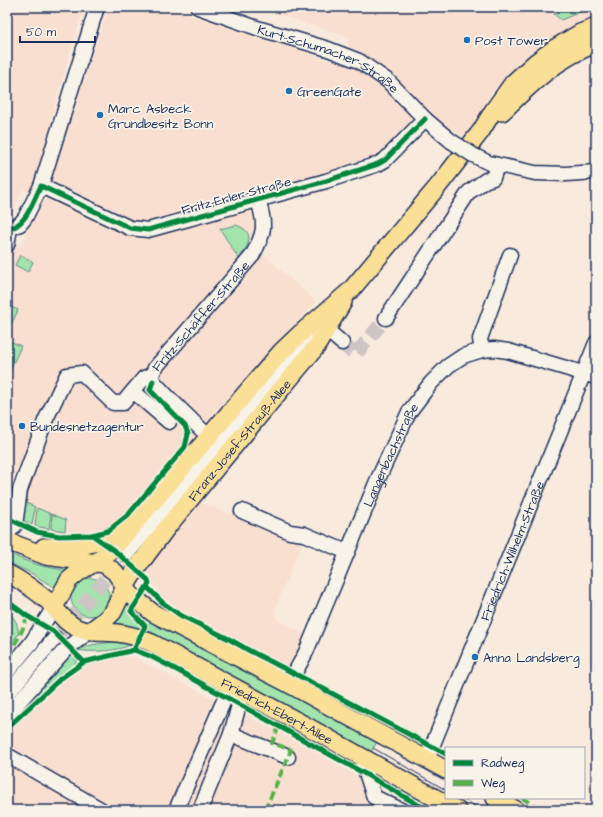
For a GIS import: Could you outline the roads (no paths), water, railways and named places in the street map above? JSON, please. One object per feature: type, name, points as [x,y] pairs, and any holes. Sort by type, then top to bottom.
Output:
[{"type":"main road","name":"Franz-Josef-Strauß-Allee","points":[[96,562],[112,550],[136,520],[281,352],[350,290],[439,185],[481,131],[513,83],[536,62],[555,48],[574,37],[596,28]]},
{"type":"main road","name":"Franz-Josef-Strauß-Allee","points":[[481,131],[534,81],[562,60],[596,44]]},
{"type":"main road","name":"Franz-Josef-Strauß-Allee","points":[[125,587],[136,569],[168,526],[316,347],[328,330],[350,290]]},
{"type":"main road","points":[[11,540],[60,548],[88,545],[109,537],[136,520]]},
{"type":"main road","points":[[11,540],[46,556],[65,560],[104,564],[115,572],[125,587],[141,604],[166,621],[289,684],[445,769]]},
{"type":"main road","points":[[54,608],[69,580],[96,562]]},
{"type":"main road","points":[[7,573],[38,593],[70,624],[80,630],[90,631],[110,615],[125,587]]},
{"type":"main road","name":"Friedrich-Ebert-Allee","points":[[90,631],[116,633],[140,638],[163,649],[232,690],[361,757],[449,808]]},
{"type":"main road","points":[[497,799],[516,810]]},
{"type":"street","points":[[7,245],[8,229],[20,224],[25,218],[41,186],[97,7]]},
{"type":"street","name":"Kurt-Schumacher-Straße","points":[[198,7],[257,28],[328,49],[359,61],[388,80],[425,119],[451,141],[472,155],[492,163],[535,173],[566,174],[596,172]]},
{"type":"street","name":"Fritz-Erler-Straße","points":[[41,186],[130,228],[148,230],[326,181],[378,164],[385,160],[425,119]]},
{"type":"street","points":[[386,318],[469,192],[486,180],[493,178],[492,163]]},
{"type":"street","name":"Fritz-Schäffer-Straße","points":[[209,437],[153,381],[152,375],[159,363],[252,256],[264,232],[262,214],[258,200]]},
{"type":"street","points":[[482,350],[480,339],[510,254]]},
{"type":"street","name":"Franz-Josef-Strauß-Allee","points":[[126,556],[350,290]]},
{"type":"street","points":[[328,330],[342,344]]},
{"type":"street","name":"Friedrich-Wilhelm-Straße","points":[[427,759],[590,376],[596,343]]},
{"type":"street","name":"Langenbachstraße","points":[[289,684],[306,652],[377,481],[409,412],[432,383],[448,366],[463,356],[482,350],[494,349],[508,351],[590,376]]},
{"type":"street","points":[[11,540],[15,525],[20,490],[45,421],[67,375],[82,373],[113,403],[123,403],[144,378],[152,375]]},
{"type":"street","points":[[133,391],[169,422]]},
{"type":"street","points":[[242,511],[290,532],[304,534],[347,552]]},
{"type":"street","points":[[7,672],[32,642],[54,608]]},
{"type":"street","points":[[7,715],[61,654],[90,631]]},
{"type":"street","points":[[7,694],[55,638]]},
{"type":"street","points":[[176,810],[222,704],[232,690],[239,705],[231,734],[200,810]]},
{"type":"street","points":[[231,734],[288,757]]},
{"type":"street","points":[[7,755],[102,810]]},
{"type":"street","points":[[361,757],[374,797],[401,810]]},
{"type":"tunnel","points":[[342,343],[355,355],[386,318]]},
{"type":"tunnel","points":[[55,638],[126,555]]},
{"type":"tram line","points":[[373,748],[445,789]]},
{"type":"tram line","points":[[463,799],[482,810]]},
{"type":"place","name":"Post Tower","points":[[467,40]]},
{"type":"place","name":"GreenGate","points":[[289,91]]},
{"type":"place","name":"Marc Asbeck Grundbesitz Bonn","points":[[100,115]]},
{"type":"place","name":"Bundesnetzagentur","points":[[22,426]]},
{"type":"place","name":"Anna Landsberg","points":[[475,657]]}]
